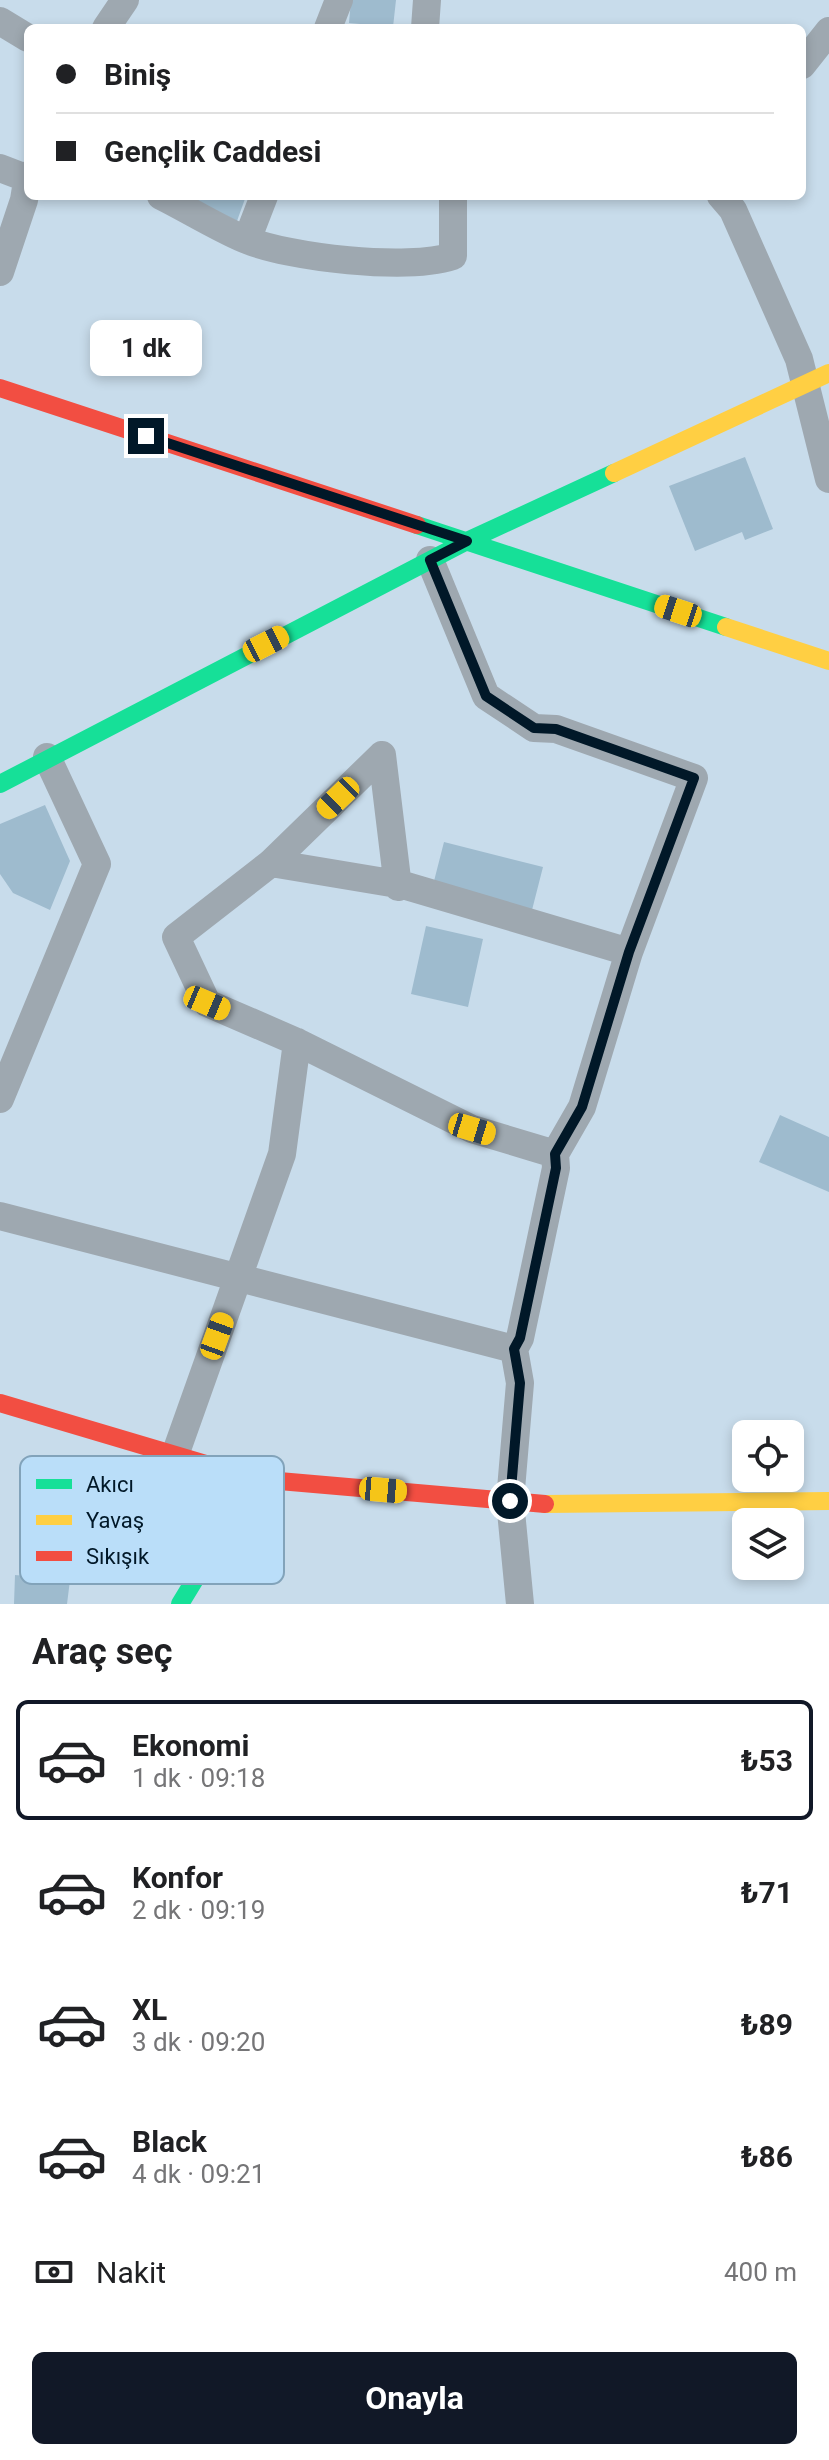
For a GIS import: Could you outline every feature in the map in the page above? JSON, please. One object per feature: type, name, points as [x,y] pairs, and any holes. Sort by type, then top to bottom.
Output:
[{"type":"street","points":[[109,24],[125,0]]},
{"type":"street","points":[[330,24],[339,0]]},
{"type":"street","points":[[425,24],[427,0]]},
{"type":"street","points":[[0,21],[24,36]]},
{"type":"street","points":[[806,60],[829,31]]},
{"type":"street","points":[[0,272],[24,200],[18,173]]},
{"type":"street","points":[[169,200],[247,240],[333,259],[434,262],[453,256],[453,200]]},
{"type":"street","points":[[247,240],[262,200]]},
{"type":"street","points":[[724,200],[733,210],[818,378],[829,479]]},
{"type":"street","points":[[0,784],[467,541],[818,378]]},
{"type":"street","points":[[0,388],[829,661]]},
{"type":"street","points":[[430,560],[486,696],[534,728],[556,729],[694,778],[629,952],[582,1107],[555,1154],[556,1168],[524,1322],[514,1349],[520,1383],[510,1501],[520,1604]]},
{"type":"street","points":[[398,887],[382,755],[271,863],[176,937],[207,1003],[297,1042],[472,1129],[555,1154]]},
{"type":"street","points":[[0,1099],[97,864],[47,757]]},
{"type":"street","points":[[271,863],[398,887],[403,885],[629,952]]},
{"type":"street","points":[[175,1455],[282,1154],[297,1042]]},
{"type":"street","points":[[0,1216],[514,1349]]},
{"type":"street","points":[[0,1403],[178,1456]]},
{"type":"street","points":[[284,1481],[564,1506],[829,1501]]},
{"type":"street","points":[[180,1604],[192,1584]]},
{"type":"building","points":[[351,0],[396,0],[393,24],[349,23]]},
{"type":"building","points":[[196,200],[245,200],[237,221]]},
{"type":"building","points":[[745,457],[773,529],[745,540],[742,532],[695,551],[669,486]]},
{"type":"building","points":[[45,805],[70,861],[50,910],[13,893],[0,874],[0,824]]},
{"type":"building","points":[[444,842],[543,867],[532,910],[433,885]]},
{"type":"building","points":[[426,926],[483,939],[468,1007],[411,994]]},
{"type":"building","points":[[780,1115],[829,1137],[829,1192],[759,1162]]},
{"type":"building","points":[[15,1575],[20,1575],[20,1584],[70,1584],[67,1604],[14,1604]]},
{"type":"traffic: fast","points":[[0,784],[467,541],[614,473]]},
{"type":"traffic: fast","points":[[417,525],[726,627]]},
{"type":"traffic: fast","points":[[180,1604],[192,1584]]},
{"type":"traffic: slow","points":[[614,473],[829,373]]},
{"type":"traffic: slow","points":[[726,627],[829,661]]},
{"type":"traffic: slow","points":[[545,1504],[829,1501]]},
{"type":"traffic: jam","points":[[0,388],[417,525]]},
{"type":"traffic: jam","points":[[0,1403],[179,1456]]},
{"type":"traffic: jam","points":[[284,1481],[545,1504]]},
{"type":"route","points":[[146,436],[467,541],[430,560],[486,696],[534,728],[556,729],[694,778],[629,952],[582,1107],[555,1154],[556,1168],[520,1338],[514,1349],[520,1383],[510,1501]]}]
